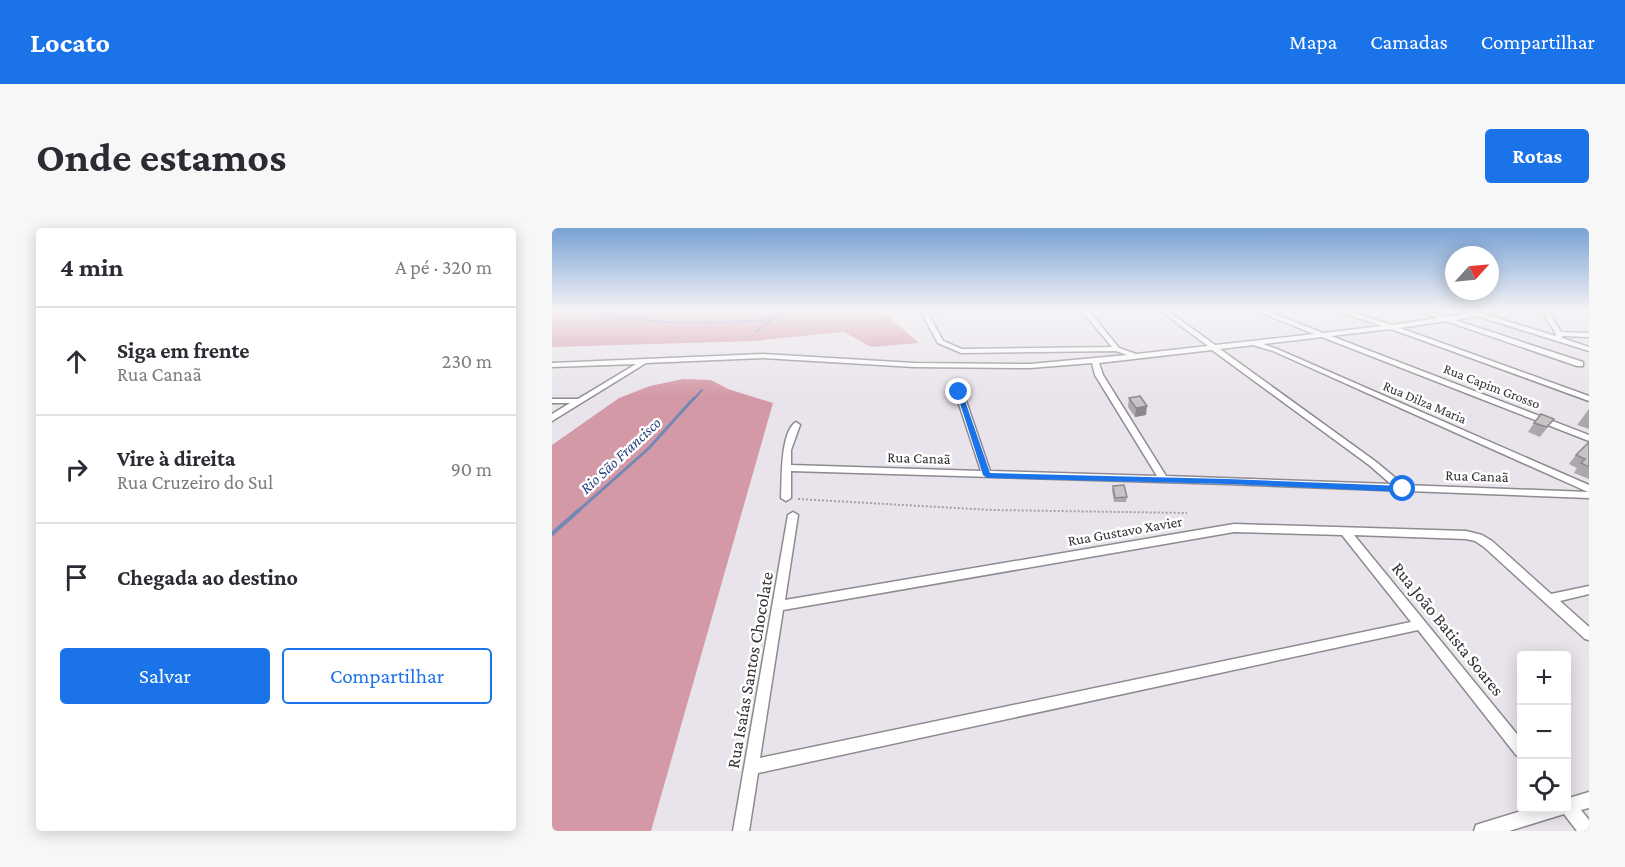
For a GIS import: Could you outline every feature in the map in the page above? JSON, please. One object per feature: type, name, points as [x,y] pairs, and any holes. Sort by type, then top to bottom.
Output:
[{"type":"street","points":[[938,339],[940,342],[961,351],[1117,349],[1136,356]]},
{"type":"street","points":[[1109,339],[1117,349]]},
{"type":"street","points":[[1204,339],[1372,463],[1403,489]]},
{"type":"street","points":[[552,364],[763,356],[974,366],[1030,366],[1095,361],[1274,339]]},
{"type":"street","name":"Rua Capim Grosso","points":[[1331,339],[1589,438]]},
{"type":"street","points":[[1424,339],[1589,399]]},
{"type":"street","points":[[1507,339],[1580,364]]},
{"type":"street","points":[[1564,339],[1589,349]]},
{"type":"street","name":"Rua Dilza Maria","points":[[1250,342],[1275,350],[1589,489]]},
{"type":"street","points":[[1095,361],[1099,375],[1164,480]]},
{"type":"street","points":[[552,418],[645,362]]},
{"type":"street","points":[[959,392],[987,475]]},
{"type":"street","points":[[552,401],[579,401]]},
{"type":"street","points":[[786,498],[787,450],[796,425]]},
{"type":"street","name":"Rua Canaã","points":[[788,468],[1589,495]]},
{"type":"street","name":"Rua Isaías Santos Chocolate","points":[[741,831],[780,606],[793,515]]},
{"type":"street","name":"Rua Gustavo Xavier","points":[[780,606],[1234,528],[1466,535],[1488,544],[1550,599]]},
{"type":"street","name":"Rua João Batista Soares","points":[[1345,531],[1517,745]]},
{"type":"street","points":[[1550,599],[1589,590]]},
{"type":"street","points":[[1550,599],[1589,635]]},
{"type":"street","points":[[753,767],[1419,625]]},
{"type":"street","points":[[1571,805],[1589,800]]},
{"type":"street","points":[[1482,831],[1544,813]]},
{"type":"street","points":[[1571,813],[1588,831]]},
{"type":"path","points":[[786,498],[870,505],[1096,513],[1187,513]]},
{"type":"shaded area","points":[[552,339],[772,339],[753,341],[552,347]]},
{"type":"shaded area","points":[[857,339],[915,339],[919,343],[871,347]]},
{"type":"shaded area","points":[[683,379],[711,380],[728,389],[773,403],[651,831],[552,831],[552,445],[619,398],[650,386]]},
{"type":"building","points":[[1140,396],[1147,406],[1136,408],[1129,398]]},
{"type":"building","points":[[1541,414],[1554,419],[1547,427],[1534,423]]},
{"type":"building","points":[[1589,442],[1589,467],[1581,463],[1585,459],[1576,455]]},
{"type":"building","points":[[1124,485],[1127,497],[1115,498],[1113,486]]},
{"type":"waterway","name":"Rio São Francisco","points":[[693,400],[702,390]]},
{"type":"waterway","name":"Rio São Francisco","points":[[578,511],[648,449],[694,398]]},
{"type":"waterway","name":"Rio São Francisco","points":[[552,534],[579,510]]},
{"type":"route","points":[[959,392],[987,475],[1228,481],[1403,489]]}]
